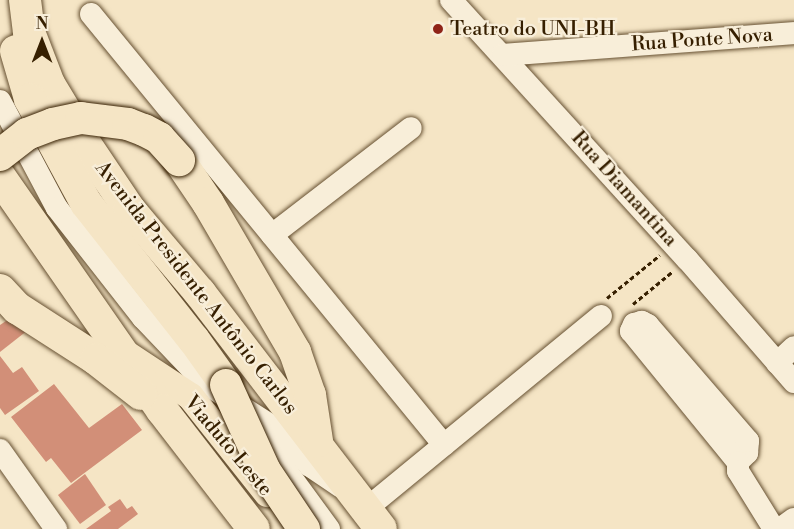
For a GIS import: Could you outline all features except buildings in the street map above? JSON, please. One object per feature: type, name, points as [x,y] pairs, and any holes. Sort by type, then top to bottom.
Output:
[{"type":"highway","points":[[7,0],[15,100],[86,203],[194,340],[226,385],[265,471],[304,529]]},
{"type":"highway","name":"Avenida Presidente Antônio Carlos","points":[[25,0],[29,32],[49,84],[84,142],[129,209],[200,292],[368,512]]},
{"type":"highway","points":[[0,155],[27,134],[53,124],[81,118],[128,124],[159,138],[179,160],[208,203],[295,352],[310,395],[318,444]]},
{"type":"highway","points":[[0,177],[162,410],[254,529]]},
{"type":"highway","points":[[8,299],[96,359],[162,410]]},
{"type":"main road","name":"Viaduto Leste","points":[[122,351],[198,390],[296,529]]},
{"type":"street","name":"Rua Diamantina","points":[[452,0],[794,382]]},
{"type":"street","points":[[91,15],[444,445]]},
{"type":"street","name":"Rua Ponte Nova","points":[[503,55],[794,33]]},
{"type":"street","points":[[15,100],[57,208],[198,390],[280,462],[329,529]]},
{"type":"street","points":[[272,236],[411,128]]},
{"type":"street","points":[[198,390],[278,430],[310,466],[368,512],[602,309]]},
{"type":"street","points":[[738,462],[747,453],[748,441],[648,325],[642,322],[634,324],[631,331],[738,462],[738,471],[774,529]]},
{"type":"street","points":[[777,363],[794,347]]},
{"type":"street","points":[[0,450],[56,529]]},
{"type":"street","points":[[780,529],[794,519]]},
{"type":"path","points":[[602,309],[680,252]]},
{"type":"path","points":[[625,310],[680,252]]},
{"type":"place","name":"Teatro do UNI-BH","points":[[438,29]]}]
